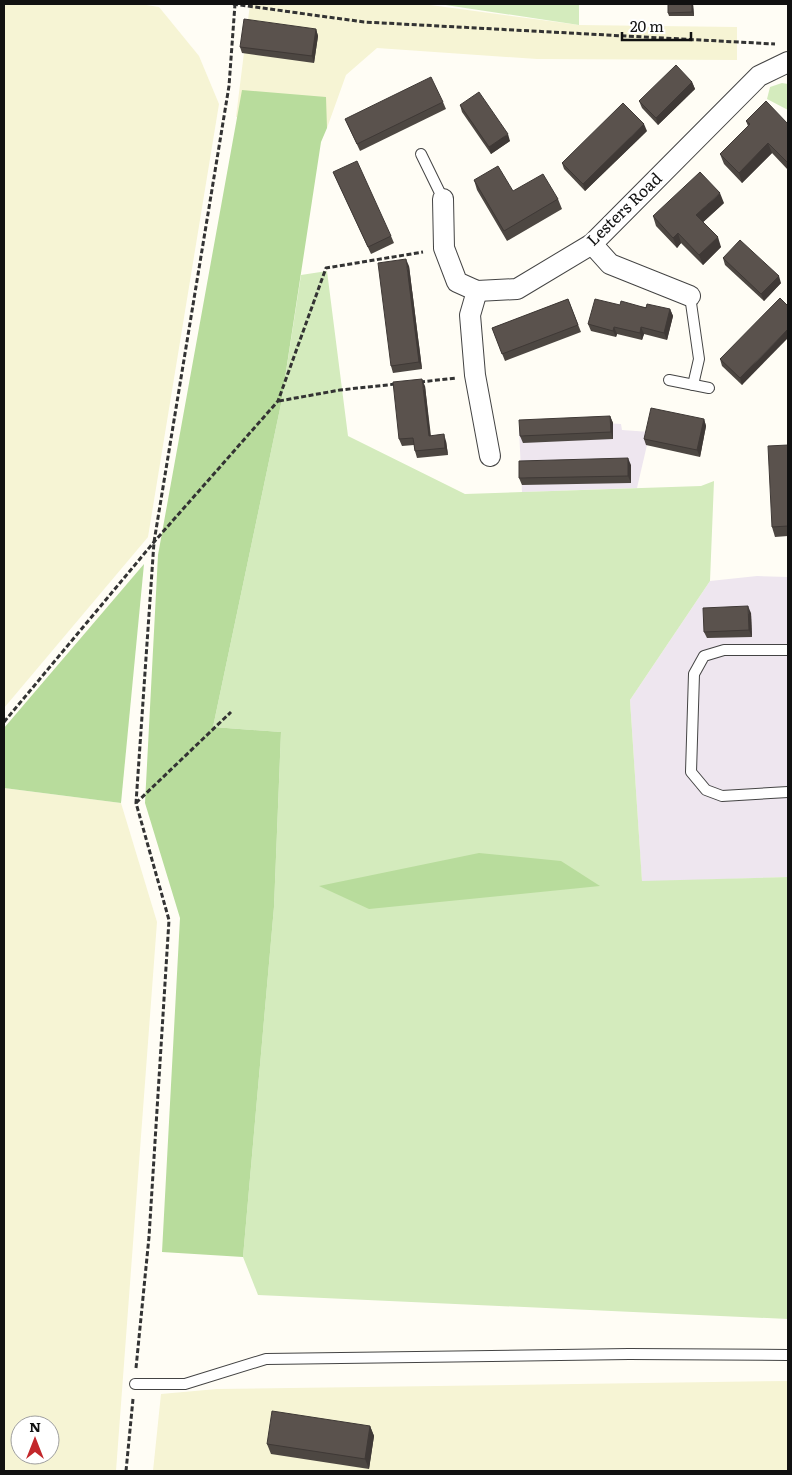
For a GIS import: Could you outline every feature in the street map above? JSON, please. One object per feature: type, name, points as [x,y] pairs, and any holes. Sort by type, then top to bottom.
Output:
[{"type":"street","name":"Lesters Road","points":[[477,291],[517,289],[592,244],[784,53]]},
{"type":"street","points":[[443,199],[444,248],[457,282],[477,291],[470,315],[475,376],[490,456]]},
{"type":"street","points":[[592,244],[610,264],[690,296]]},
{"type":"lane","points":[[421,154],[443,199]]},
{"type":"lane","points":[[690,296],[699,359],[693,385]]},
{"type":"lane","points":[[670,380],[709,388]]},
{"type":"lane","points":[[788,650],[724,650],[704,656],[694,674],[691,772],[706,790],[722,796],[788,792]]},
{"type":"lane","points":[[135,1384],[185,1384],[266,1359],[629,1354],[788,1355]]},
{"type":"path","points":[[126,1471],[149,1237],[170,920],[136,804],[154,542],[226,104],[234,4],[364,22],[764,42],[784,53]]},
{"type":"path","points":[[4,722],[154,542],[278,401],[326,268],[444,248]]},
{"type":"path","points":[[417,382],[475,376]]},
{"type":"path","points":[[278,401],[340,390],[398,384]]},
{"type":"path","points":[[136,804],[231,712]]},
{"type":"shaded area","points":[[4,4],[140,4],[159,7],[199,56],[219,104],[148,537],[4,708]]},
{"type":"shaded area","points":[[250,4],[423,4],[579,25],[737,27],[737,60],[537,59],[377,48],[346,75],[327,128],[236,117]]},
{"type":"shaded area","points":[[559,420],[621,424],[622,430],[650,432],[637,488],[522,492],[519,429],[560,428]]},
{"type":"shaded area","points":[[757,576],[788,577],[788,877],[642,882],[630,700],[710,581]]},
{"type":"shaded area","points":[[4,788],[121,803],[157,922],[116,1471],[4,1471]]},
{"type":"shaded area","points":[[788,1381],[788,1471],[153,1471],[161,1394],[217,1389]]},
{"type":"green space","points":[[439,4],[579,4],[579,25]]},
{"type":"green space","points":[[782,83],[788,84],[788,110],[767,99],[770,87]]},
{"type":"green space","points":[[242,90],[326,97],[327,128],[321,142],[281,404],[213,727],[281,732],[274,907],[243,1257],[162,1252],[180,918],[145,803],[158,555]]},
{"type":"green space","points":[[327,271],[348,436],[465,494],[701,486],[714,481],[710,581],[630,700],[642,881],[788,877],[788,1319],[258,1295],[243,1257],[274,907],[281,732],[213,727],[281,404],[301,275]]},
{"type":"green space","points":[[144,564],[121,803],[4,788],[4,728]]},
{"type":"green space","points":[[479,853],[561,861],[600,886],[369,909],[319,886]]},
{"type":"building","points":[[668,4],[692,4],[692,12],[668,13]]},
{"type":"building","points":[[244,19],[316,29],[312,56],[240,47]]},
{"type":"building","points":[[676,65],[692,82],[656,118],[639,101]]},
{"type":"building","points":[[431,77],[443,102],[357,144],[345,119]]},
{"type":"building","points":[[479,92],[508,134],[489,147],[460,105]]},
{"type":"building","points":[[766,101],[788,124],[788,163],[768,143],[739,173],[720,154],[750,124],[746,121]]},
{"type":"building","points":[[623,103],[644,124],[583,184],[562,163]]},
{"type":"building","points":[[357,161],[391,236],[368,247],[333,172]]},
{"type":"building","points":[[498,166],[513,191],[543,174],[558,199],[504,231],[474,180]]},
{"type":"building","points":[[700,172],[720,193],[696,215],[718,237],[699,255],[678,233],[673,238],[653,216]]},
{"type":"building","points":[[740,240],[779,276],[761,294],[723,258]]},
{"type":"building","points":[[406,259],[419,362],[391,366],[378,263]]},
{"type":"building","points":[[780,298],[788,306],[788,329],[740,378],[720,359]]},
{"type":"building","points":[[568,299],[578,325],[502,354],[492,328]]},
{"type":"building","points":[[595,299],[620,305],[621,301],[646,308],[647,304],[670,309],[664,333],[641,327],[640,333],[614,327],[613,331],[588,324]]},
{"type":"building","points":[[422,379],[429,436],[444,434],[445,448],[415,451],[413,438],[399,439],[393,382]]},
{"type":"building","points":[[651,408],[704,419],[697,450],[644,439]]},
{"type":"building","points":[[610,416],[611,432],[520,436],[519,420]]},
{"type":"building","points":[[788,445],[788,526],[772,527],[768,446]]},
{"type":"building","points":[[628,458],[628,476],[519,478],[519,461]]},
{"type":"building","points":[[748,606],[749,630],[704,632],[703,608]]},
{"type":"building","points":[[272,1411],[370,1426],[365,1459],[267,1444]]}]
